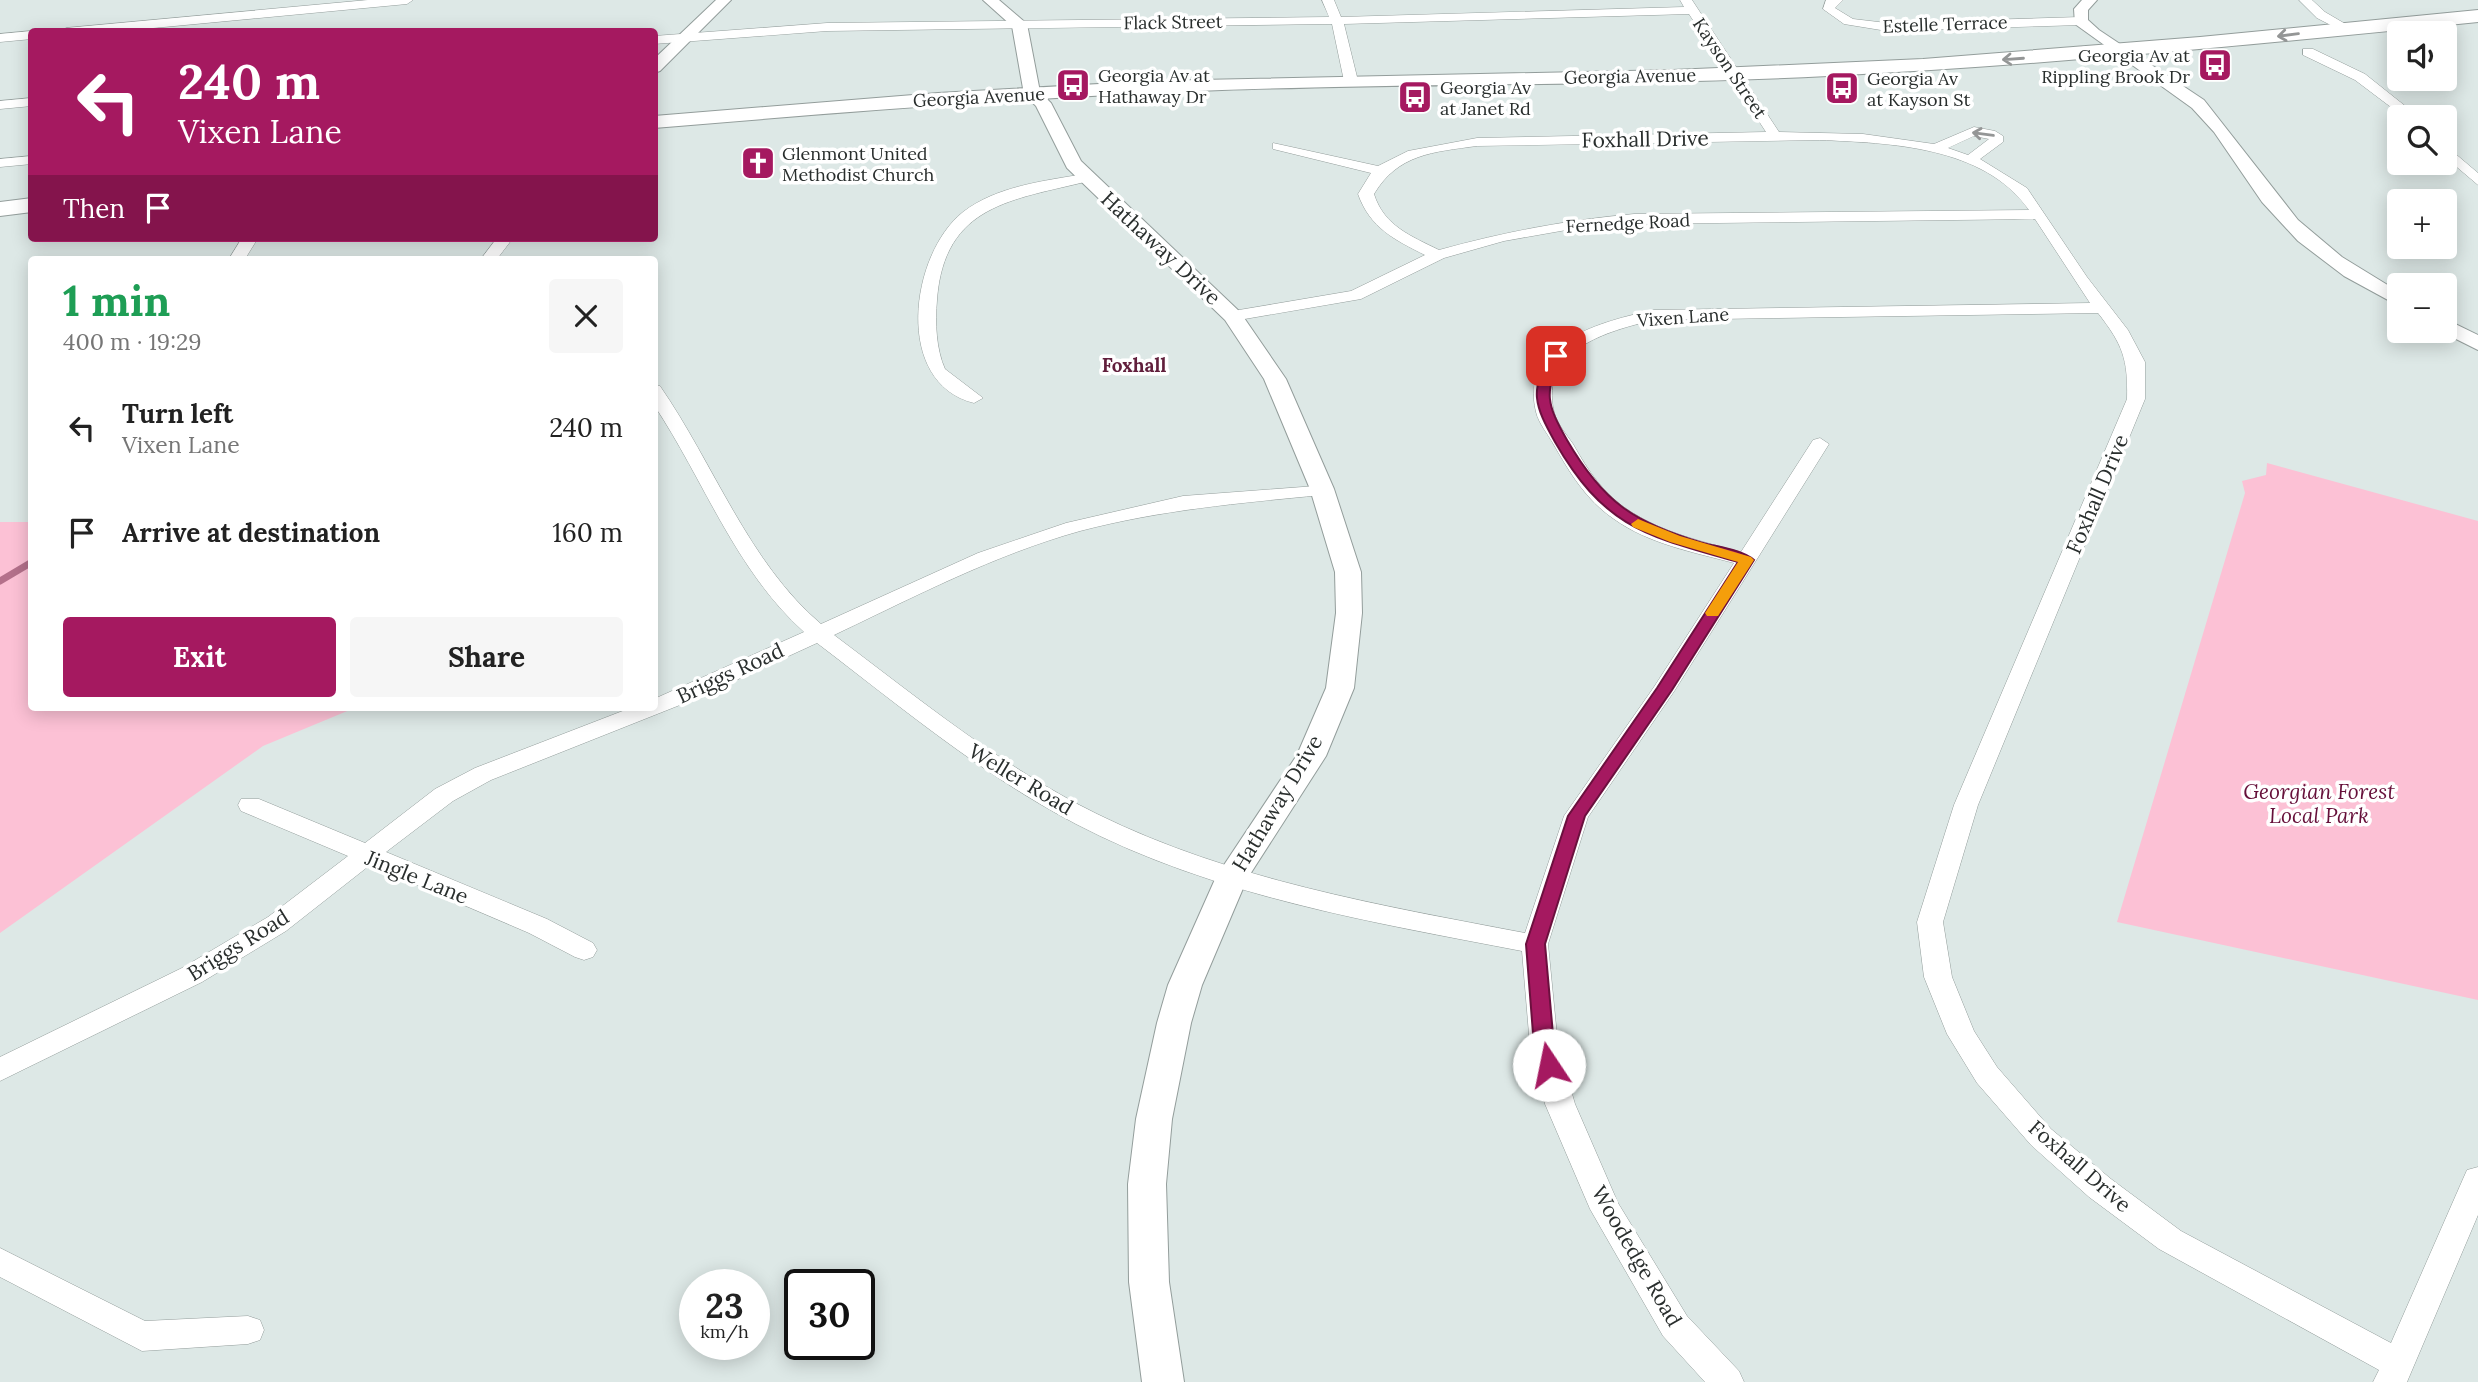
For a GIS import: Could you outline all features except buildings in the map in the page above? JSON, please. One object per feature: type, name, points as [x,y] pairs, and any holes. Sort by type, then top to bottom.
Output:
[{"type":"main road","name":"Georgia Avenue","points":[[658,122],[1351,81],[1738,80],[2118,51],[2348,29],[2475,22]]},
{"type":"main road","name":"Georgia Avenue","points":[[2457,31],[2475,22]]},
{"type":"main road","name":"Georgia Avenue","points":[[658,134],[1037,99],[2142,66],[2387,43]]},
{"type":"main road","points":[[0,194],[28,191]]},
{"type":"main road","points":[[0,209],[28,206]]},
{"type":"street","points":[[94,28],[184,15],[407,0]]},
{"type":"street","points":[[658,64],[724,0]]},
{"type":"street","points":[[990,0],[1019,24]]},
{"type":"street","points":[[1328,0],[1336,20],[1351,81]]},
{"type":"street","name":"Estelle Terrace","points":[[1837,0],[1830,3],[1829,9],[1835,16],[1856,24],[1887,27],[2080,21]]},
{"type":"street","points":[[2090,0],[2081,9],[2080,21],[2118,51],[2180,89],[2200,106],[2278,211],[2301,234],[2387,292]]},
{"type":"street","points":[[2305,0],[2322,15],[2348,29]]},
{"type":"street","name":"Flack Street","points":[[658,40],[827,27],[1336,20],[1688,5]]},
{"type":"street","name":"Kayson Street","points":[[1688,5],[1775,136]]},
{"type":"street","points":[[176,28],[184,15]]},
{"type":"street","name":"Hathaway Drive","points":[[1019,24],[1037,99],[1073,164],[1084,178],[1188,270],[1233,316],[1275,379],[1322,489],[1348,572],[1349,613],[1340,688],[1311,756],[1232,877],[1185,985],[1154,1119],[1147,1184],[1149,1282],[1163,1382]]},
{"type":"street","points":[[0,38],[28,35]]},
{"type":"street","points":[[2308,52],[2360,77],[2396,105]]},
{"type":"street","points":[[0,105],[28,102]]},
{"type":"street","points":[[1934,150],[1966,132],[1987,133],[1998,139],[1970,160]]},
{"type":"street","name":"Foxhall Drive","points":[[1381,171],[1432,150],[1477,142],[1775,136],[1865,138],[1934,150],[1970,160],[2015,184],[2100,308],[2123,335],[2136,362],[2136,399],[1966,805],[1930,922],[1938,977],[1961,1034],[1987,1075],[2041,1137],[2100,1188],[2170,1240],[2394,1372]]},
{"type":"street","points":[[1278,146],[1381,171],[1366,194],[1370,211],[1385,228],[1438,255]]},
{"type":"street","points":[[0,163],[28,160]]},
{"type":"street","points":[[2457,161],[2478,181]]},
{"type":"street","points":[[974,398],[939,373],[933,360],[926,309],[934,266],[950,233],[969,215],[994,201],[1035,188],[1084,178]]},
{"type":"street","name":"Fernedge Road","points":[[1233,316],[1355,295],[1438,255],[1502,237],[1572,224],[1634,219],[2037,214]]},
{"type":"street","points":[[491,256],[502,242]]},
{"type":"street","name":"Vixen Lane","points":[[1746,560],[1675,539],[1643,526],[1608,505],[1580,473],[1546,414],[1541,393],[1545,376],[1556,356],[1588,333],[1654,315],[2100,308]]},
{"type":"street","points":[[2457,332],[2478,344]]},
{"type":"street","name":"Weller Road","points":[[658,397],[767,578],[792,609],[955,740],[1013,779],[1119,835],[1232,877],[1326,903],[1535,944]]},
{"type":"street","name":"Woodedge Road","points":[[1727,1382],[1675,1326],[1605,1209],[1560,1104],[1544,1046],[1535,944],[1576,816],[1664,690],[1820,444]]},
{"type":"street","name":"Briggs Road","points":[[658,705],[985,557],[1073,527],[1183,502],[1322,489]]},
{"type":"street","name":"Briggs Road","points":[[0,1070],[192,975],[277,924],[444,795],[484,774],[644,711]]},
{"type":"street","name":"Jingle Lane","points":[[250,805],[538,926],[584,950]]},
{"type":"street","points":[[2394,1372],[2478,1178]]},
{"type":"street","points":[[0,1262],[142,1336],[248,1330]]},
{"type":"green space","name":"Georgian Forest Local Park","points":[[2267,463],[2478,521],[2478,1000],[2117,922],[2245,493],[2242,481],[2266,475]]},
{"type":"green space","points":[[0,522],[28,522],[28,711],[347,711],[263,746],[0,933]]},
{"type":"waterway","points":[[0,581],[28,564]]},
{"type":"slow traffic","points":[[1638,524],[1675,539],[1746,560],[1713,613]]},
{"type":"place","name":"Georgia Av at Rippling Brook Dr","points":[[2215,65]]},
{"type":"place","name":"Georgia Av at Hathaway Dr","points":[[1073,85]]},
{"type":"place","name":"Georgia Av at Kayson St","points":[[1842,88]]},
{"type":"place","name":"Georgia Av at Janet Rd","points":[[1415,97]]},
{"type":"place","name":"Glenmont United Methodist Church","points":[[758,163]]},
{"type":"district","name":"Foxhall","points":[[1134,365]]},
{"type":"route","points":[[1549,1065],[1544,1046],[1535,944],[1576,816],[1664,690],[1746,560],[1675,539],[1643,526],[1608,505],[1580,473],[1546,414],[1541,393],[1545,376],[1556,356]]}]
